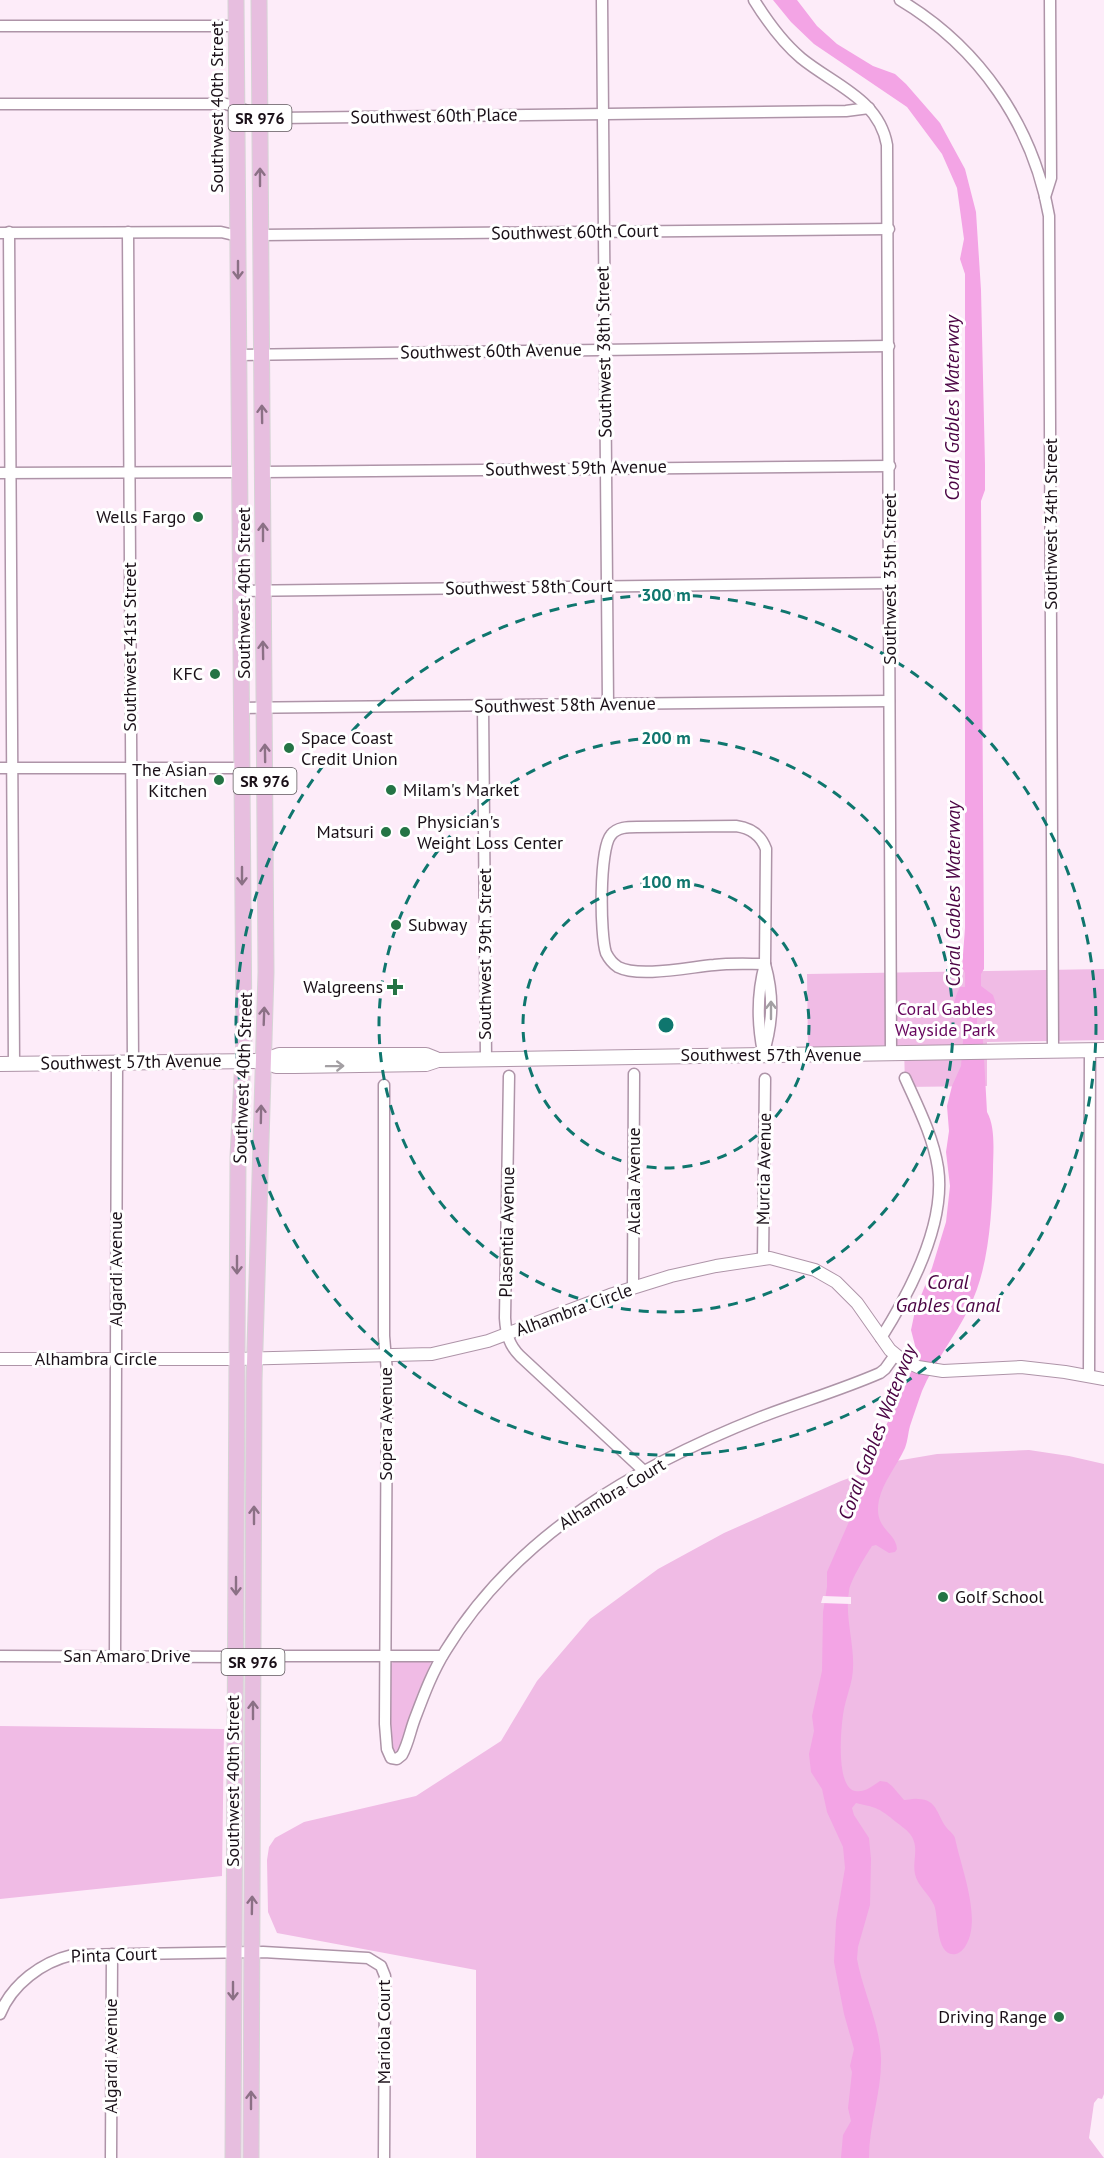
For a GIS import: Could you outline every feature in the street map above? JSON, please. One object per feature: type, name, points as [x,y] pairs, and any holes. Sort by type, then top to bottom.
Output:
[{"type":"main road","name":"Southwest 40th Street","points":[[233,2158],[237,1157],[243,1061],[236,0]]},
{"type":"main road","name":"Southwest 40th Street","points":[[251,2158],[255,1359],[266,972],[259,0]]},
{"type":"main road","points":[[237,181],[247,195],[247,214],[261,235]]},
{"type":"main road","points":[[238,236],[249,245],[253,266],[261,279]]},
{"type":"main road","points":[[239,449],[249,457],[255,467],[263,472]]},
{"type":"main road","points":[[242,811],[265,834]]},
{"type":"main road","points":[[242,832],[266,854]]},
{"type":"main road","name":"Southwest 57th Avenue","points":[[7,1064],[262,1061],[276,1066],[426,1054],[438,1060],[486,1060],[552,1057],[1097,1050]]},
{"type":"street","name":"Southwest 38th Street","points":[[602,0],[608,704]]},
{"type":"street","name":"Southwest 35th Street","points":[[754,0],[775,30],[798,55],[856,95],[869,108],[881,125],[887,141],[891,1054]]},
{"type":"street","points":[[900,0],[955,40],[988,77],[1020,128],[1045,198]]},
{"type":"street","name":"Southwest 34th Street","points":[[1050,0],[1051,178],[1045,198],[1050,226],[1053,1050]]},
{"type":"street","points":[[0,26],[236,26]]},
{"type":"street","name":"Southwest 60th Place","points":[[0,104],[221,104],[237,106],[260,115],[276,118],[846,111],[869,108]]},
{"type":"street","name":"Southwest 60th Court","points":[[261,235],[889,229]]},
{"type":"street","points":[[7,1064],[13,768],[6,473],[4,232],[221,232],[238,236]]},
{"type":"street","name":"Southwest 41st Street","points":[[128,232],[133,1062]]},
{"type":"street","name":"Southwest 60th Avenue","points":[[238,354],[889,346]]},
{"type":"street","name":"Southwest 59th Avenue","points":[[263,472],[890,466]]},
{"type":"street","points":[[6,473],[239,472]]},
{"type":"street","name":"Southwest 58th Court","points":[[239,591],[890,583]]},
{"type":"street","name":"Southwest 58th Avenue","points":[[240,708],[890,701]]},
{"type":"street","name":"Southwest 39th Street","points":[[483,705],[486,1060]]},
{"type":"street","points":[[0,768],[241,768]]},
{"type":"street","points":[[764,1055],[771,1030],[771,986],[765,964],[767,857],[764,844],[758,834],[748,828],[736,826],[637,827],[622,828],[613,832],[604,853],[603,923],[605,949],[612,962],[620,968],[639,971],[765,964]]},
{"type":"street","points":[[1089,1376],[1097,1050]]},
{"type":"street","name":"Algardi Avenue","points":[[115,1656],[117,1062]]},
{"type":"street","name":"Alcala Avenue","points":[[633,1288],[634,1074]]},
{"type":"street","name":"Plasentia Avenue","points":[[509,1076],[505,1318],[511,1346],[645,1472]]},
{"type":"street","points":[[881,1338],[914,1277],[934,1222],[939,1201],[939,1174],[933,1146],[905,1078]]},
{"type":"street","name":"Murcia Avenue","points":[[763,1259],[765,1079]]},
{"type":"street","name":"Sopera Avenue","points":[[384,1085],[384,1336],[387,1372],[386,1743],[390,1757],[395,1760]]},
{"type":"street","name":"Alhambra Circle","points":[[0,1359],[255,1359],[386,1357],[441,1353],[488,1341],[633,1288],[704,1268],[763,1259],[780,1259],[808,1267],[836,1282],[857,1303],[895,1355],[911,1364],[936,1370],[1021,1367],[1104,1379]]},
{"type":"street","name":"Alhambra Court","points":[[395,1760],[400,1758],[404,1752],[442,1656],[479,1604],[534,1546],[578,1510],[721,1433],[880,1373],[895,1355]]},
{"type":"street","name":"San Amaro Drive","points":[[0,1656],[254,1657]]},
{"type":"street","points":[[271,1656],[442,1656]]},
{"type":"street","name":"Pinta Court","points":[[0,2013],[19,1985],[34,1972],[51,1962],[72,1955],[251,1952]]},
{"type":"street","name":"Mariola Court","points":[[251,1952],[363,1957],[383,1969],[386,1980],[384,2158]]},
{"type":"street","name":"Algardi Avenue","points":[[111,2158],[112,1954]]},
{"type":"green space","name":"Coral Gables Wayside Park","points":[[1104,969],[1104,1040],[987,1042],[987,1086],[905,1087],[904,1045],[808,1048],[807,974]]},
{"type":"green space","points":[[1029,1450],[1104,1464],[1104,2094],[1102,2099],[1098,2098],[1094,2103],[1089,2138],[1104,2158],[476,2158],[476,1970],[277,1933],[268,1912],[267,1860],[269,1847],[275,1838],[304,1822],[416,1796],[501,1741],[537,1681],[590,1619],[658,1569],[724,1533],[841,1481],[896,1461],[937,1454]]},
{"type":"green space","points":[[394,1660],[429,1660],[431,1663],[397,1752],[391,1747],[391,1665]]},
{"type":"green space","points":[[0,1726],[224,1729],[222,1876],[0,1899]]},
{"type":"water","name":"Coral Gables Canal","points":[[773,0],[797,0],[817,26],[837,44],[873,66],[895,74],[940,123],[965,169],[976,212],[981,290],[985,490],[981,501],[984,969],[981,974],[981,986],[993,995],[996,1004],[994,1017],[977,1018],[977,1026],[991,1026],[983,1040],[987,1112],[992,1125],[993,1141],[990,1223],[985,1259],[976,1293],[927,1380],[910,1426],[905,1448],[879,1500],[879,1518],[896,1543],[897,1549],[889,1553],[876,1545],[872,1546],[850,1587],[848,1613],[853,1667],[844,1709],[841,1740],[844,1779],[849,1787],[855,1791],[862,1791],[880,1781],[887,1782],[904,1800],[924,1800],[936,1808],[955,1838],[969,1893],[972,1921],[970,1934],[963,1949],[956,1954],[944,1950],[939,1935],[936,1910],[915,1874],[913,1839],[905,1829],[882,1811],[856,1803],[852,1808],[869,1838],[871,1859],[870,1905],[858,1947],[857,1959],[875,2020],[881,2058],[880,2083],[869,2158],[841,2158],[843,2135],[851,2121],[848,2108],[852,2072],[850,2066],[854,2049],[844,2014],[834,1962],[836,1921],[845,1868],[843,1847],[827,1812],[822,1789],[811,1772],[809,1754],[814,1731],[812,1716],[822,1671],[823,1612],[827,1572],[851,1517],[858,1486],[918,1357],[911,1330],[915,1311],[932,1268],[946,1222],[950,1186],[946,1152],[949,1131],[947,1106],[952,1086],[961,1066],[964,1029],[967,1027],[967,1018],[957,1016],[954,1005],[960,987],[965,987],[965,973],[962,968],[965,928],[965,274],[960,259],[964,239],[957,188],[942,154],[907,107],[814,44],[791,22]]},
{"type":"pier","points":[[823,1596],[851,1597],[851,1604],[821,1603]]},
{"type":"place","name":"Wells Fargo","points":[[198,517]]},
{"type":"place","name":"KFC","points":[[215,674]]},
{"type":"place","name":"Space Coast Credit Union","points":[[289,748]]},
{"type":"place","name":"The Asian Kitchen","points":[[219,780]]},
{"type":"place","name":"Milam's Market","points":[[391,790]]},
{"type":"place","name":"Matsuri","points":[[386,832]]},
{"type":"place","name":"Physician's Weight Loss Center","points":[[405,832]]},
{"type":"place","name":"Subway","points":[[396,925]]},
{"type":"place","name":"Walgreens","points":[[395,987]]},
{"type":"place","name":"Golf School","points":[[943,1597]]},
{"type":"place","name":"Driving Range","points":[[1059,2017]]},
{"type":"water label","name":"Coral Gables Waterway","points":[[952,408]]},
{"type":"water label","name":"Coral Gables Waterway","points":[[953,894]]},
{"type":"water label","name":"Coral Gables Waterway","points":[[877,1432]]}]
